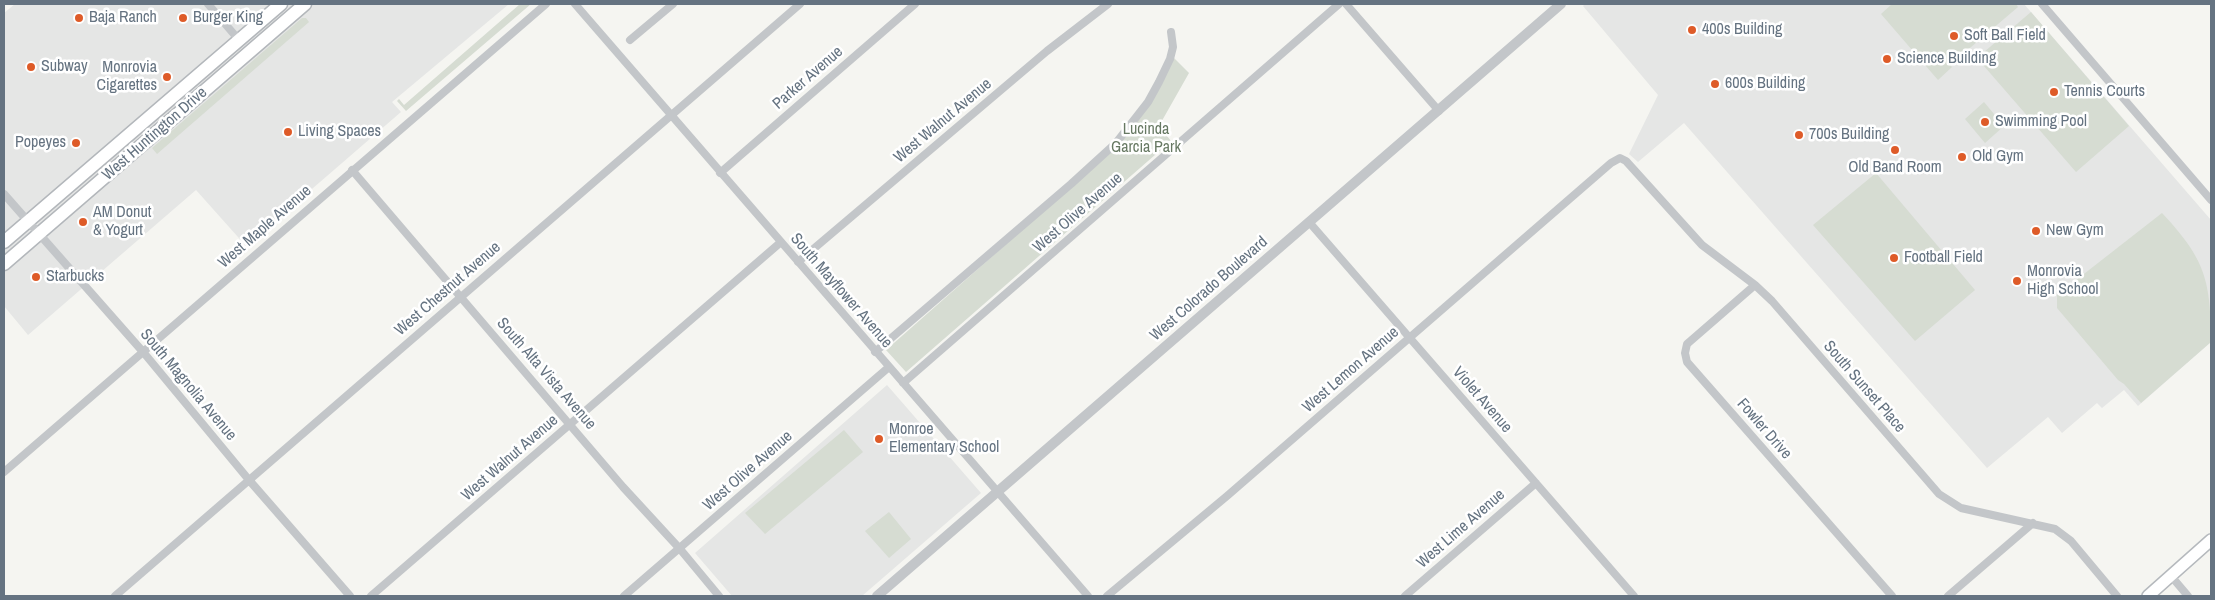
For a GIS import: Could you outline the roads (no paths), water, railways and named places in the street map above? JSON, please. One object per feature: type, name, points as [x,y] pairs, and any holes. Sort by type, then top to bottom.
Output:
[{"type":"main road","name":"West Huntington Drive","points":[[4,242],[281,4]]},
{"type":"main road","points":[[283,23],[286,13],[294,4]]},
{"type":"main road","name":"West Huntington Drive","points":[[4,264],[305,4]]},
{"type":"main road","points":[[206,90],[212,76],[238,54],[239,40]]},
{"type":"main road","points":[[2148,596],[2211,540]]},
{"type":"street","points":[[208,4],[239,40]]},
{"type":"street","name":"West Maple Avenue","points":[[4,472],[546,4]]},
{"type":"street","name":"South Mayflower Avenue","points":[[575,4],[1088,596]]},
{"type":"street","points":[[630,40],[673,4]]},
{"type":"street","name":"West Chestnut Avenue","points":[[115,596],[800,4]]},
{"type":"street","name":"Parker Avenue","points":[[720,172],[915,4]]},
{"type":"street","name":"West Walnut Avenue","points":[[798,262],[1040,57],[1108,4]]},
{"type":"street","name":"West Olive Avenue","points":[[903,383],[1339,4]]},
{"type":"street","points":[[1346,4],[1439,111]]},
{"type":"street","name":"West Colorado Boulevard","points":[[877,596],[1561,4]]},
{"type":"street","points":[[2042,4],[2211,200]]},
{"type":"street","name":"West Olive Avenue","points":[[876,352],[1116,144],[1148,102],[1159,82],[1170,59],[1173,47],[1171,32]]},
{"type":"street","name":"South Sunset Place","points":[[1611,162],[1620,158],[1626,161],[1702,246],[1755,285],[1772,301],[1939,494],[1961,508],[2055,529],[2071,541],[2117,596]]},
{"type":"street","name":"West Lemon Avenue","points":[[1107,596],[1611,162]]},
{"type":"street","name":"South Alta Vista Avenue","points":[[352,170],[623,487],[680,549],[718,596]]},
{"type":"street","name":"South Magnolia Avenue","points":[[4,194],[144,352],[250,480],[350,596]]},
{"type":"street","name":"Violet Avenue","points":[[1309,222],[1633,596]]},
{"type":"street","name":"West Walnut Avenue","points":[[371,596],[781,242]]},
{"type":"street","name":"Fowler Drive","points":[[1755,285],[1687,344],[1686,362],[1892,596]]},
{"type":"street","name":"West Olive Avenue","points":[[624,596],[889,367]]},
{"type":"street","name":"West Lime Avenue","points":[[1405,596],[1536,483]]},
{"type":"street","points":[[1948,596],[2032,523]]},
{"type":"street","points":[[2170,576],[2188,596]]},
{"type":"place","name":"Baja Ranch","points":[[79,18]]},
{"type":"place","name":"Burger King","points":[[183,18]]},
{"type":"place","name":"400s Building","points":[[1692,30]]},
{"type":"place","name":"Soft Ball Field","points":[[1954,36]]},
{"type":"place","name":"Science Building","points":[[1887,59]]},
{"type":"place","name":"Subway","points":[[31,67]]},
{"type":"place","name":"Monrovia Cigarettes","points":[[167,77]]},
{"type":"place","name":"600s Building","points":[[1715,84]]},
{"type":"place","name":"Tennis Courts","points":[[2054,92]]},
{"type":"place","name":"Swimming Pool","points":[[1985,122]]},
{"type":"place","name":"Living Spaces","points":[[288,132]]},
{"type":"place","name":"700s Building","points":[[1799,135]]},
{"type":"place","name":"Popeyes","points":[[76,143]]},
{"type":"place","name":"Old Band Room","points":[[1895,150]]},
{"type":"place","name":"Old Gym","points":[[1962,157]]},
{"type":"place","name":"AM Donut & Yogurt","points":[[83,222]]},
{"type":"place","name":"New Gym","points":[[2036,231]]},
{"type":"place","name":"Football Field","points":[[1894,258]]},
{"type":"place","name":"Starbucks","points":[[36,277]]},
{"type":"place","name":"Monrovia High School","points":[[2017,281]]},
{"type":"place","name":"Monroe Elementary School","points":[[879,439]]},
{"type":"park label","name":"Lucinda Garcia Park","points":[[1146,139]]}]
